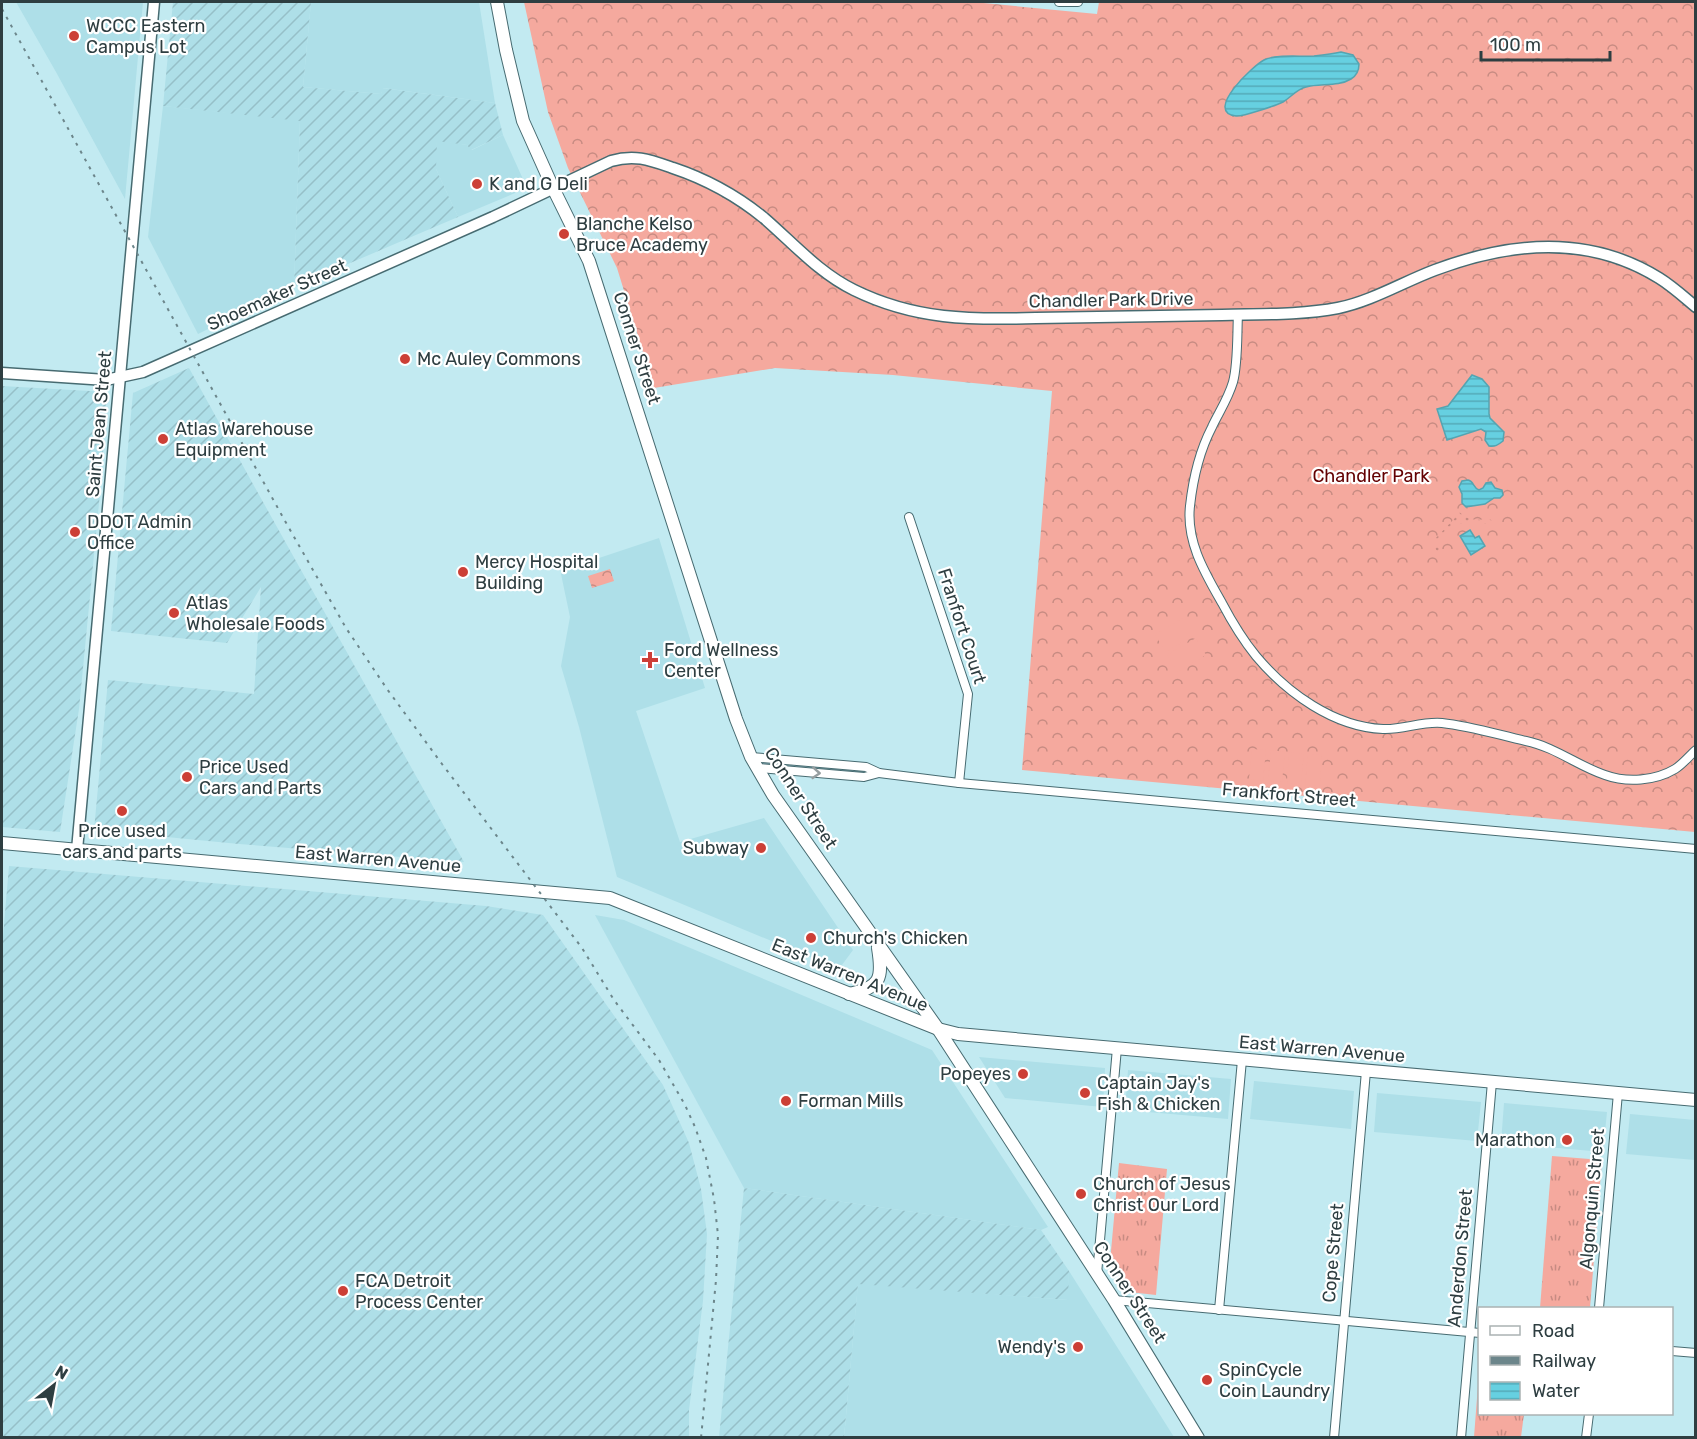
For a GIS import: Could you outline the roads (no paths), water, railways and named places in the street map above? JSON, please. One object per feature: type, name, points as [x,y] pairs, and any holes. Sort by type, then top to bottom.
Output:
[{"type":"main road","name":"Conner Street","points":[[497,2],[519,106],[531,140],[589,261],[599,288],[736,719],[751,756],[772,795],[938,1029],[1114,1300],[1198,1437]]},
{"type":"main road","name":"East Warren Avenue","points":[[2,843],[610,898],[938,1029],[958,1034],[1695,1100]]},
{"type":"main road","points":[[849,994],[871,988],[876,982],[881,964],[878,944]]},
{"type":"street","name":"Saint Jean Street","points":[[77,850],[154,2]]},
{"type":"street","points":[[1059,2],[1078,2]]},
{"type":"street","name":"Chandler Park Drive","points":[[553,188],[611,160],[623,157],[637,157],[659,163],[704,180],[742,202],[773,226],[809,260],[842,284],[888,304],[938,316],[986,319],[1238,314],[1287,313],[1337,308],[1381,294],[1435,270],[1462,261],[1500,251],[1544,247],[1589,251],[1629,263],[1661,279],[1695,306]]},
{"type":"street","name":"Shoemaker Street","points":[[2,373],[106,380],[143,372],[494,217],[553,188]]},
{"type":"street","points":[[1238,314],[1234,379],[1229,395],[1203,447],[1196,468],[1190,507],[1191,530],[1199,560],[1234,626],[1257,658],[1275,676],[1306,701],[1336,717],[1362,726],[1383,729],[1436,723],[1458,726],[1530,742],[1619,779],[1634,780],[1661,775],[1676,768],[1695,750]]},
{"type":"street","name":"Franfort Court","points":[[909,517],[968,694],[959,783]]},
{"type":"street","points":[[751,756],[866,767],[879,773]]},
{"type":"street","points":[[758,768],[864,777],[879,773]]},
{"type":"street","name":"Frankfort Street","points":[[879,773],[959,783],[1695,849]]},
{"type":"street","points":[[1097,1274],[1117,1048]]},
{"type":"street","points":[[1219,1310],[1242,1060]]},
{"type":"street","name":"Cope Street","points":[[1334,1437],[1366,1071]]},
{"type":"street","name":"Anderdon Street","points":[[1461,1437],[1492,1082]]},
{"type":"street","name":"Algonquin Street","points":[[1599,1307],[1618,1093]]},
{"type":"street","points":[[1114,1300],[1478,1333]]},
{"type":"street","points":[[1673,1351],[1695,1353]]},
{"type":"street","points":[[1586,1437],[1589,1415]]},
{"type":"water","points":[[1341,52],[1353,55],[1359,64],[1357,73],[1351,79],[1340,83],[1303,88],[1283,102],[1252,113],[1236,116],[1227,113],[1225,106],[1234,88],[1264,60],[1275,57],[1314,56]]},
{"type":"water","points":[[1472,375],[1482,379],[1489,387],[1490,418],[1504,432],[1503,441],[1493,446],[1489,446],[1485,440],[1486,432],[1481,429],[1447,440],[1437,409],[1448,406]]},
{"type":"water","points":[[1468,480],[1479,490],[1486,483],[1491,482],[1495,488],[1502,490],[1503,495],[1485,504],[1466,507],[1462,503],[1459,487],[1462,481]]},
{"type":"water","points":[[1470,530],[1475,538],[1479,536],[1485,546],[1471,555],[1460,536]]},
{"type":"railway","points":[[2,9],[346,628],[442,764],[582,948],[614,1000],[659,1060],[685,1105],[706,1158],[718,1235],[701,1438]]},
{"type":"place","name":"WCCC Eastern Campus Lot","points":[[74,36]]},
{"type":"place","name":"K and G Deli","points":[[477,184]]},
{"type":"place","name":"Blanche Kelso Bruce Academy","points":[[564,234]]},
{"type":"place","name":"Mc Auley Commons","points":[[405,359]]},
{"type":"place","name":"Atlas Warehouse Equipment","points":[[163,439]]},
{"type":"place","name":"DDOT Admin Office","points":[[75,532]]},
{"type":"place","name":"Mercy Hospital Building","points":[[463,572]]},
{"type":"place","name":"Atlas Wholesale Foods","points":[[174,613]]},
{"type":"place","name":"Ford Wellness Center","points":[[650,660]]},
{"type":"place","name":"Price Used Cars and Parts","points":[[187,777]]},
{"type":"place","name":"Price used cars and parts","points":[[122,811]]},
{"type":"place","name":"Subway","points":[[761,848]]},
{"type":"place","name":"Church's Chicken","points":[[811,938]]},
{"type":"place","name":"Popeyes","points":[[1023,1074]]},
{"type":"place","name":"Captain Jay's Fish & Chicken","points":[[1085,1093]]},
{"type":"place","name":"Forman Mills","points":[[786,1101]]},
{"type":"place","name":"Marathon","points":[[1567,1140]]},
{"type":"place","name":"Church of Jesus Christ Our Lord","points":[[1081,1194]]},
{"type":"place","name":"FCA Detroit Process Center","points":[[343,1291]]},
{"type":"place","name":"Wendy's","points":[[1078,1347]]},
{"type":"place","name":"SpinCycle Coin Laundry","points":[[1207,1380]]},
{"type":"park label","name":"Chandler Park","points":[[1371,476]]}]
